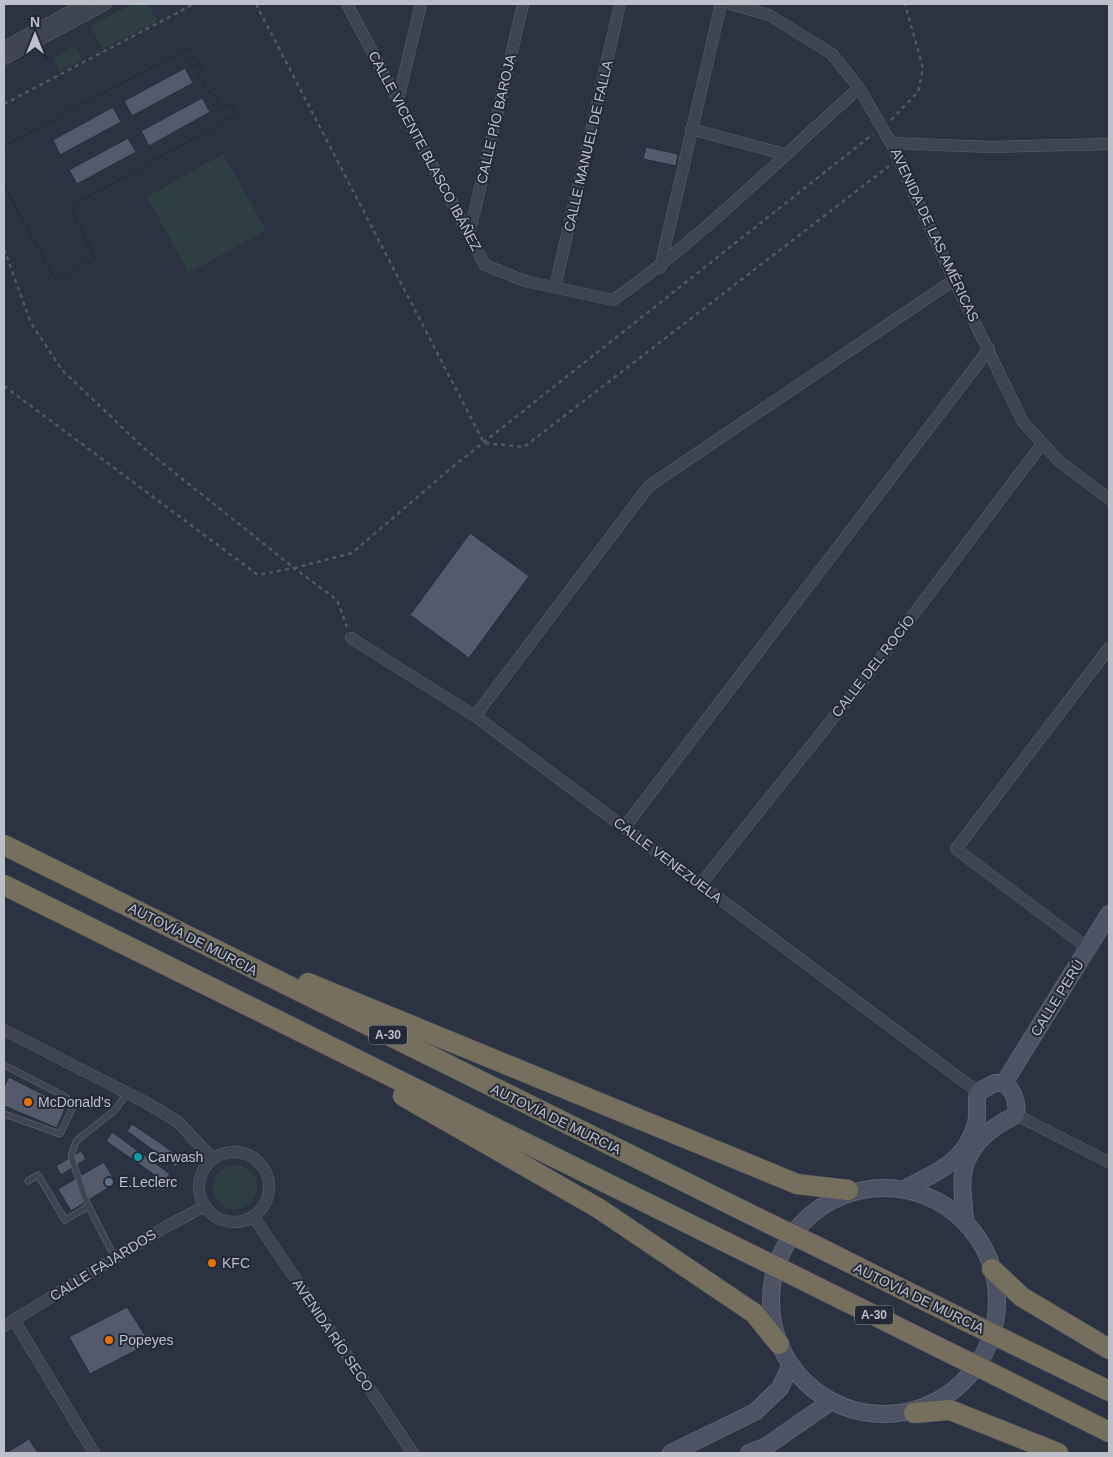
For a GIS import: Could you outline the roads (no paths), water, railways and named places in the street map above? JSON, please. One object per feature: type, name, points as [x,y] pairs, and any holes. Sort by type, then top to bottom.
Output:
[{"type":"highway","name":"AUTOVÍA DE MURCIA","points":[[4,845],[1109,1392]]},
{"type":"highway","name":"A-30","points":[[4,885],[1109,1432]]},
{"type":"highway","points":[[159,921],[797,1184],[848,1190]]},
{"type":"highway","points":[[230,997],[598,1208],[754,1313],[779,1344]]},
{"type":"highway","points":[[992,1269],[1022,1297],[1109,1348]]},
{"type":"highway","points":[[914,1413],[950,1410],[1058,1453]]},
{"type":"street","points":[[4,47],[84,4]]},
{"type":"street","points":[[4,59],[106,4]]},
{"type":"street","name":"CALLE VICENTE BLASCO IBÁÑEZ","points":[[347,4],[468,235],[486,265],[525,281],[613,300],[660,268],[859,88]]},
{"type":"street","points":[[398,100],[421,4]]},
{"type":"street","name":"CALLE PÍO BAROJA","points":[[468,235],[523,4]]},
{"type":"street","name":"CALLE MANUEL DE FALLA","points":[[555,287],[620,4]]},
{"type":"street","points":[[660,268],[690,129],[721,4]]},
{"type":"street","name":"AVENIDA DE LAS AMÉRICAS","points":[[731,4],[769,15],[832,54],[859,88],[891,143],[954,280],[1023,422],[1059,461],[1109,499]]},
{"type":"street","points":[[690,129],[784,154]]},
{"type":"street","points":[[891,143],[991,147],[1109,144]]},
{"type":"street","points":[[475,716],[649,486],[954,280]]},
{"type":"street","points":[[624,828],[989,349]]},
{"type":"street","name":"CALLE DEL ROCÍO","points":[[700,885],[870,672],[1042,444]]},
{"type":"street","name":"CALLE VENEZUELA","points":[[351,638],[475,716],[978,1092]]},
{"type":"street","points":[[1088,948],[956,849],[1109,648]]},
{"type":"street","name":"CALLE PERÚ","points":[[1004,1083],[1109,914]]},
{"type":"street","points":[[4,1030],[127,1093],[177,1121],[213,1159]]},
{"type":"street","points":[[908,1186],[937,1199],[965,1218],[977,1236],[992,1269],[994,1322],[979,1364],[946,1399],[914,1413],[882,1416],[830,1402],[790,1365],[779,1344],[769,1313],[780,1256],[809,1214],[848,1190],[908,1186],[957,1160],[977,1122],[978,1092],[995,1083],[1004,1083],[1011,1089],[1017,1108],[1016,1115]]},
{"type":"street","points":[[1016,1115],[1109,1162]]},
{"type":"street","points":[[965,1218],[963,1174],[969,1157],[986,1132],[1016,1115]]},
{"type":"street","points":[[234,1152],[250,1156],[263,1167],[268,1177],[269,1188],[267,1199],[262,1209],[253,1216],[238,1222],[222,1220],[205,1206],[199,1185],[203,1170],[213,1159],[234,1152]]},
{"type":"street","name":"CALLE FAJARDOS","points":[[4,1326],[167,1226],[205,1206]]},
{"type":"street","name":"AVENIDA RÍO SECO","points":[[253,1216],[413,1453]]},
{"type":"street","points":[[14,1320],[94,1453]]},
{"type":"street","points":[[671,1453],[755,1412],[780,1388],[790,1365]]},
{"type":"street","points":[[750,1453],[765,1447],[830,1402]]},
{"type":"lane","points":[[4,1065],[66,1097],[73,1107],[60,1134],[4,1114]]},
{"type":"lane","points":[[115,1258],[89,1206],[73,1164],[73,1147],[115,1110],[127,1093]]},
{"type":"lane","points":[[28,1181],[38,1175],[65,1220],[89,1206]]},
{"type":"place","name":"McDonald's","points":[[28,1102]]},
{"type":"place","name":"Carwash","points":[[138,1157]]},
{"type":"place","name":"E.Leclerc","points":[[109,1182]]},
{"type":"place","name":"KFC","points":[[212,1263]]},
{"type":"place","name":"Popeyes","points":[[109,1340]]}]
